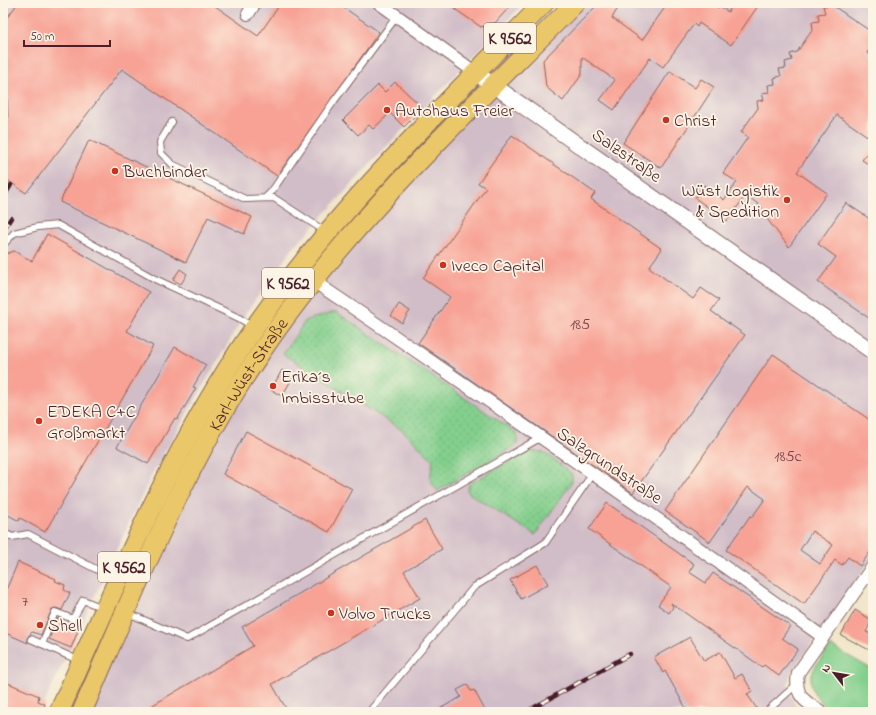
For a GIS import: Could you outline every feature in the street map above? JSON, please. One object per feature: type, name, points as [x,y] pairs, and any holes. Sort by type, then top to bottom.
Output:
[{"type":"main road","name":"Karl-Wüst-Straße","points":[[82,712],[116,610],[118,581],[142,536],[164,480],[192,426],[228,367],[255,328],[327,233],[370,185],[544,3]]},
{"type":"main road","name":"Karl-Wüst-Straße","points":[[59,712],[81,662],[116,610],[191,470],[226,408],[260,353],[314,281],[389,194],[575,3]]},
{"type":"street","points":[[248,14],[255,3]]},
{"type":"street","name":"Salzstraße","points":[[379,3],[494,86],[873,352]]},
{"type":"street","name":"Salzgrundstraße","points":[[298,270],[540,438],[593,473],[822,637]]},
{"type":"street","points":[[822,712],[811,706],[800,696],[796,685],[798,674],[822,637],[873,566]]},
{"type":"lane","points":[[264,198],[272,191],[334,101],[397,16]]},
{"type":"lane","points":[[172,122],[160,142],[161,153],[172,164],[245,199],[274,198],[327,233]]},
{"type":"lane","points":[[3,245],[14,233],[38,226],[58,225],[155,279],[239,318],[255,328]]},
{"type":"lane","points":[[42,644],[55,612],[73,620],[83,600],[116,610],[187,639],[540,438]]},
{"type":"lane","points":[[369,712],[474,587],[545,543],[593,473]]},
{"type":"lane","points":[[3,532],[12,537],[28,534],[118,581]]},
{"type":"lane","points":[[31,639],[81,662]]},
{"type":"lane","points":[[766,712],[796,685]]},
{"type":"shaded area","points":[[3,3],[524,3],[385,148],[290,252],[245,314],[153,472],[40,712],[3,712]]},
{"type":"shaded area","points":[[563,3],[873,3],[873,557],[790,674],[788,685],[791,697],[797,706],[808,712],[74,712],[231,383],[288,299],[374,197]]},
{"type":"green space","points":[[336,312],[517,433],[517,445],[437,491],[430,479],[433,460],[402,430],[283,354],[306,320]]},
{"type":"green space","points":[[532,451],[544,452],[572,474],[572,482],[535,535],[470,494],[467,490],[469,484],[521,455]]},
{"type":"green space","points":[[831,646],[873,670],[873,712],[852,713],[833,710],[822,703],[814,692],[811,680],[813,670]]},
{"type":"building","points":[[18,3],[211,3],[258,36],[281,3],[337,3],[379,32],[277,176],[122,69],[26,193],[3,177],[3,158],[8,120],[7,90],[3,56],[3,23]]},
{"type":"building","points":[[446,3],[513,3],[495,23],[481,27]]},
{"type":"building","points":[[599,3],[621,3],[612,18],[642,40],[668,3],[711,3],[718,8],[720,6],[728,12],[734,3],[760,3],[731,45],[699,23],[697,27],[694,24],[663,67],[650,58],[614,110],[600,100],[615,80],[582,57],[582,74],[563,101],[546,87],[543,60]]},
{"type":"building","points":[[832,5],[873,33],[873,44],[867,53],[873,57],[873,140],[837,115],[797,172],[827,193],[789,247],[760,210],[762,207],[746,195],[727,221],[695,198],[704,185],[724,200],[737,182],[723,173],[748,137],[741,132],[758,108],[757,101],[764,100],[762,93],[769,92],[768,85],[775,84],[774,78],[781,76],[779,69],[786,68],[785,62],[792,60],[790,54],[797,52],[813,29],[812,22],[819,21],[818,14],[825,13],[823,6]]},
{"type":"building","name":"Christ","points":[[670,71],[695,88],[701,79],[714,87],[661,168],[623,143]]},
{"type":"building","name":"Autohaus Freier","points":[[395,82],[423,108],[404,127],[390,113],[373,129],[369,125],[358,135],[343,120],[378,85],[385,92]]},
{"type":"building","points":[[512,135],[595,193],[591,199],[662,249],[649,267],[693,299],[701,288],[719,300],[711,311],[745,335],[633,493],[418,343],[450,297],[423,278],[486,188],[478,183]]},
{"type":"building","name":"Buchbinder","points":[[89,140],[252,217],[244,234],[208,217],[186,262],[60,202]]},
{"type":"building","points":[[873,146],[873,167],[862,160]]},
{"type":"building","points":[[846,203],[873,221],[873,321],[818,282],[836,257],[818,244]]},
{"type":"building","name":"EDEKA C+C Großmarkt","points":[[47,234],[149,292],[127,331],[153,346],[45,532],[20,518],[19,521],[3,512],[3,255],[14,251],[32,261]]},
{"type":"building","points":[[180,269],[187,274],[181,284],[173,280]]},
{"type":"building","points":[[399,304],[410,311],[402,323],[391,316]]},
{"type":"building","points":[[175,347],[206,365],[193,387],[196,388],[177,420],[175,418],[148,464],[117,447]]},
{"type":"building","points":[[773,354],[873,422],[873,548],[860,566],[848,557],[842,565],[835,560],[804,604],[726,550],[750,516],[752,517],[765,499],[748,487],[710,542],[665,511]],"holes":[[[812,531],[833,545],[820,564],[800,550]]]},
{"type":"building","points":[[282,370],[293,377],[282,396],[271,390]]},
{"type":"building","points":[[246,431],[352,489],[329,532],[223,474]]},
{"type":"building","points":[[607,503],[694,564],[689,572],[706,583],[713,573],[790,626],[782,638],[798,649],[779,676],[764,665],[762,667],[671,603],[673,607],[669,613],[658,605],[671,587],[589,529]]},
{"type":"building","name":"Volvo Trucks","points":[[425,520],[442,549],[404,571],[420,598],[272,684],[288,712],[141,712],[253,646],[242,627]]},
{"type":"building","points":[[18,562],[56,579],[55,581],[65,585],[64,590],[70,593],[62,610],[56,608],[52,609],[41,635],[32,632],[27,638],[28,643],[3,632],[3,597]]},
{"type":"building","points":[[537,565],[548,584],[521,599],[510,580]]},
{"type":"building","points":[[855,610],[872,620],[866,632],[873,635],[873,652],[841,635]]},
{"type":"building","points":[[56,622],[78,631],[71,648],[49,639]]},
{"type":"building","points":[[690,637],[704,661],[720,652],[735,678],[742,674],[752,691],[747,694],[757,709],[752,712],[688,712],[665,671],[663,673],[654,657]]},
{"type":"building","points":[[3,681],[39,696],[38,701],[45,704],[42,712],[3,712]]},
{"type":"building","points":[[467,685],[471,691],[474,690],[486,712],[434,712],[461,697],[457,690]]},
{"type":"railway","points":[[3,198],[11,185]]},
{"type":"railway","points":[[3,230],[11,218]]},
{"type":"railway","points":[[526,712],[630,654]]},
{"type":"place","name":"Autohaus Freier","points":[[387,110]]},
{"type":"place","name":"Christ","points":[[666,120]]},
{"type":"place","name":"Buchbinder","points":[[115,171]]},
{"type":"place","name":"Wüst Logistik & Spedition","points":[[787,200]]},
{"type":"place","name":"Iveco Capital","points":[[443,265]]},
{"type":"place","name":"Erika´s Imbisstube","points":[[273,386]]},
{"type":"place","name":"EDEKA C+C Großmarkt","points":[[39,421]]},
{"type":"place","name":"Volvo Trucks","points":[[331,613]]},
{"type":"place","name":"Shell","points":[[40,625]]}]
